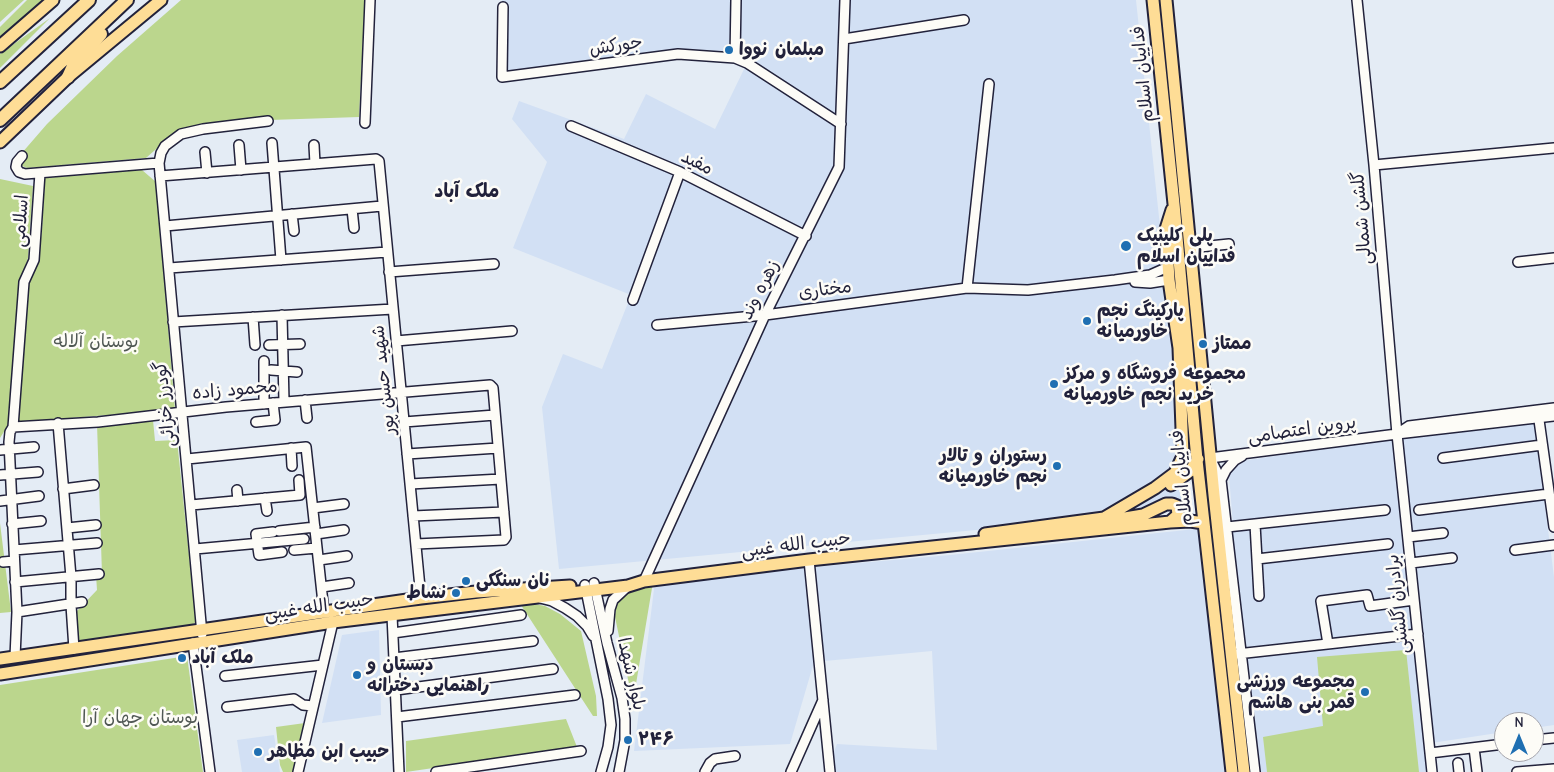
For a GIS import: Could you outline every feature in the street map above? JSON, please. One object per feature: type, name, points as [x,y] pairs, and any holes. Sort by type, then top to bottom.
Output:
[{"type":"highway","points":[[0,82],[89,0]]},
{"type":"highway","points":[[68,77],[74,64],[128,0]]},
{"type":"highway","points":[[0,120],[128,0]]},
{"type":"main road","points":[[0,46],[53,0]]},
{"type":"main road","points":[[0,142],[68,77],[161,0]]},
{"type":"main road","name":"فداییان اسلام","points":[[1153,0],[1197,460],[1232,772]]},
{"type":"main road","name":"فداییان اسلام","points":[[1166,0],[1210,458],[1236,654],[1244,772]]},
{"type":"main road","points":[[1104,518],[1155,488],[1176,473],[1183,456],[1179,348],[1169,280],[1166,229],[1174,204]]},
{"type":"main road","points":[[1197,460],[1210,458]]},
{"type":"main road","name":"حبیب الله غیبی","points":[[953,545],[980,535],[1104,518],[1152,499],[1190,471],[1197,460]]},
{"type":"main road","points":[[1104,518],[1125,518],[1143,515],[1166,504],[1172,504],[1177,506],[1178,514],[1170,522]]},
{"type":"main road","name":"حبیب الله غیبی","points":[[0,674],[333,622],[534,597],[628,579],[644,580],[810,560],[1170,522],[1190,521],[1204,523]]},
{"type":"main road","name":"حبیب الله غیبی","points":[[0,659],[421,598],[476,592],[628,586],[644,580]]},
{"type":"main road","points":[[476,592],[477,604]]},
{"type":"street","points":[[365,123],[370,0]]},
{"type":"street","points":[[736,0],[735,58],[747,63],[841,124]]},
{"type":"street","name":"زهره وند","points":[[644,580],[765,315],[839,167],[845,0]]},
{"type":"street","name":"گلشن شمالی","points":[[1357,0],[1374,165],[1397,434]]},
{"type":"street","name":"جورکش","points":[[503,7],[502,77],[678,54],[735,58]]},
{"type":"street","points":[[844,39],[964,20]]},
{"type":"street","points":[[967,288],[989,84]]},
{"type":"street","points":[[22,156],[17,162],[16,167],[19,172],[24,174],[159,163],[165,146],[181,134],[203,129],[268,121]]},
{"type":"street","name":"مفید","points":[[572,126],[680,172],[806,236]]},
{"type":"street","points":[[272,143],[281,260]]},
{"type":"street","points":[[238,145],[241,170]]},
{"type":"street","points":[[160,176],[315,164],[314,145]]},
{"type":"street","points":[[1374,165],[1554,148]]},
{"type":"street","points":[[205,152],[207,173]]},
{"type":"street","name":"شهید حسن پور","points":[[315,164],[378,160],[421,598]]},
{"type":"street","name":"گودرز خزائی","points":[[159,163],[202,630],[198,642],[210,772]]},
{"type":"street","points":[[633,300],[680,172]]},
{"type":"street","name":"اسلامی","points":[[15,657],[14,550],[10,473],[5,450],[13,427],[24,282],[34,260],[40,173]]},
{"type":"street","points":[[165,226],[382,206]]},
{"type":"street","points":[[352,209],[354,228]]},
{"type":"street","points":[[292,214],[294,231]]},
{"type":"street","points":[[1190,248],[1229,244]]},
{"type":"street","points":[[169,268],[387,252]]},
{"type":"street","points":[[1518,262],[1554,258]]},
{"type":"street","points":[[389,272],[494,264]]},
{"type":"street","name":"مختاری","points":[[657,325],[765,315],[967,288],[1028,290],[1150,275],[1168,267]]},
{"type":"street","name":"مختاری","points":[[1115,280],[1150,282],[1169,280]]},
{"type":"street","points":[[173,322],[393,309]]},
{"type":"street","points":[[282,315],[284,402]]},
{"type":"street","points":[[253,316],[255,345]]},
{"type":"street","points":[[396,341],[512,331]]},
{"type":"street","points":[[269,345],[300,344]]},
{"type":"street","points":[[256,422],[275,420],[269,403],[264,361]]},
{"type":"street","points":[[270,370],[297,372]]},
{"type":"street","name":"محمود زاده","points":[[13,427],[98,422],[182,411],[269,403],[491,386],[495,416]]},
{"type":"street","points":[[305,400],[307,418]]},
{"type":"street","name":"پروین اعتصامی","points":[[1210,458],[1538,414],[1554,408]]},
{"type":"street","points":[[1538,414],[1554,527]]},
{"type":"street","name":"پروین اعتصامی","points":[[1538,414],[1554,416]]},
{"type":"street","points":[[404,422],[495,416],[505,539],[416,544]]},
{"type":"street","points":[[58,423],[71,577],[74,649]]},
{"type":"street","name":"برادران گلشنی","points":[[1397,434],[1432,772]]},
{"type":"street","points":[[1443,458],[1542,445]]},
{"type":"street","points":[[5,450],[34,447]]},
{"type":"street","points":[[186,459],[306,447],[324,612]]},
{"type":"street","points":[[291,448],[292,466]]},
{"type":"street","points":[[407,454],[498,448]]},
{"type":"street","points":[[1214,495],[1221,480],[1235,460],[1246,454]]},
{"type":"street","points":[[1210,458],[1221,480],[1227,527],[1236,654],[1255,772]]},
{"type":"street","points":[[0,475],[38,472]]},
{"type":"street","points":[[410,484],[501,479]]},
{"type":"street","points":[[191,505],[300,495],[299,480]]},
{"type":"street","points":[[63,490],[94,485]]},
{"type":"street","points":[[237,490],[238,501]]},
{"type":"street","points":[[1419,510],[1549,494]]},
{"type":"street","points":[[0,501],[39,496]]},
{"type":"street","points":[[265,498],[267,511]]},
{"type":"street","points":[[313,508],[344,504]]},
{"type":"street","points":[[1227,527],[1386,510]]},
{"type":"street","points":[[413,516],[504,512]]},
{"type":"street","points":[[12,524],[41,521]]},
{"type":"street","points":[[67,528],[96,524]]},
{"type":"street","points":[[1255,524],[1259,596]]},
{"type":"street","points":[[282,552],[260,555],[256,534],[344,530]]},
{"type":"street","points":[[1408,537],[1443,533]]},
{"type":"street","points":[[195,549],[304,539]]},
{"type":"street","points":[[14,550],[97,543]]},
{"type":"street","points":[[1257,559],[1388,544]]},
{"type":"street","points":[[1515,550],[1554,545]]},
{"type":"street","points":[[294,550],[318,548]]},
{"type":"street","points":[[319,560],[347,556]]},
{"type":"street","points":[[1410,563],[1452,558]]},
{"type":"street","points":[[810,560],[830,772]]},
{"type":"street","points":[[2,562],[14,561]]},
{"type":"street","points":[[15,582],[99,574]]},
{"type":"street","points":[[322,587],[349,583]]},
{"type":"street","points":[[607,644],[610,609],[613,600],[628,586]]},
{"type":"street","name":"بلوار شهدا","points":[[590,587],[596,640],[611,724],[608,747],[601,772]]},
{"type":"street","name":"بلوار شهدا","points":[[590,587],[622,698],[625,740],[619,772]]},
{"type":"street","points":[[1328,644],[1321,601],[1366,595],[1370,606],[1414,600]]},
{"type":"street","points":[[534,597],[552,601],[565,608],[587,626],[596,640]]},
{"type":"street","points":[[16,612],[82,602]]},
{"type":"street","points":[[392,615],[399,772]]},
{"type":"street","points":[[393,633],[520,615]]},
{"type":"street","points":[[298,772],[333,622]]},
{"type":"street","points":[[1236,654],[1418,634]]},
{"type":"street","points":[[394,658],[533,641]]},
{"type":"street","points":[[225,676],[323,665]]},
{"type":"street","points":[[396,690],[553,669]]},
{"type":"street","points":[[397,717],[575,694]]},
{"type":"street","points":[[227,707],[294,700],[303,705],[313,706]]},
{"type":"street","points":[[791,772],[823,700]]},
{"type":"street","points":[[1430,753],[1494,745]]},
{"type":"street","points":[[1474,748],[1477,772]]},
{"type":"street","points":[[436,772],[581,751]]},
{"type":"street","points":[[706,772],[710,763],[715,759],[735,756]]},
{"type":"street","points":[[1517,772],[1554,768]]},
{"type":"shaded area","points":[[502,0],[1136,0],[1190,510],[559,569],[542,407],[563,354],[602,369],[631,295],[513,248],[547,162],[512,119],[519,101],[624,139],[646,94],[715,129],[747,63],[678,54],[502,77]]},
{"type":"shaded area","points":[[1534,418],[1554,577],[1554,725],[1544,726],[1544,712],[1494,712],[1494,734],[1425,744],[1426,772],[826,772],[837,744],[937,750],[932,651],[814,662],[790,744],[634,751],[655,581],[950,555],[1233,525],[1228,463]]},
{"type":"shaded area","name":"دبستان و راهنمایی دخترانه","points":[[379,630],[381,715],[322,723],[342,635]]},
{"type":"shaded area","name":"حبیب ابن مظاهر","points":[[274,735],[280,772],[242,772],[237,740]]},
{"type":"green space","points":[[0,0],[24,0],[0,22]]},
{"type":"green space","points":[[27,0],[43,0],[0,37],[0,27]]},
{"type":"green space","points":[[181,0],[365,0],[359,117],[270,120],[172,135],[146,158],[27,168],[20,165],[21,154],[47,124],[117,56]]},
{"type":"green space","points":[[50,18],[0,68],[0,54]]},
{"type":"green space","name":"بوستان آلاله","points":[[142,170],[156,182],[175,410],[17,422],[27,281],[38,261],[45,178]]},
{"type":"green space","points":[[0,179],[33,186],[28,258],[21,280],[8,425],[0,438]]},
{"type":"green space","points":[[153,420],[155,441],[177,440],[196,622],[191,625],[77,642],[76,612],[97,590],[96,575],[102,574],[97,424]]},
{"type":"green space","points":[[0,523],[11,612],[0,613]]},
{"type":"green space","points":[[653,582],[635,690],[630,689],[615,617],[616,606],[620,596],[629,588]]},
{"type":"green space","points":[[534,604],[545,606],[560,614],[581,631],[596,696],[597,716],[593,716],[521,605]]},
{"type":"green space","name":"مجموعه ورزشی قمر بنی هاشم","points":[[1406,650],[1419,772],[1267,772],[1263,737],[1323,726],[1317,657]]},
{"type":"green space","name":"بوستان جهان آرا","points":[[187,656],[203,772],[0,772],[0,685]]},
{"type":"green space","points":[[566,719],[577,747],[406,772],[406,741]]},
{"type":"green space","points":[[305,723],[295,772],[283,772],[280,765],[276,727]]},
{"type":"place","name":"مبلمان نووا","points":[[729,50]]},
{"type":"place","name":"پلی کلینیک فداییان اسلام","points":[[1126,246]]},
{"type":"place","name":"پارکینگ نجم خاورمیانه","points":[[1087,321]]},
{"type":"place","name":"ممتاز","points":[[1203,344]]},
{"type":"place","name":"مجموعه فروشگاه و مرکز خرید نجم خاورمیانه","points":[[1054,384]]},
{"type":"place","name":"رستوران و تالار نجم خاورمیانه","points":[[1057,466]]},
{"type":"place","name":"نان سنگکی","points":[[466,581]]},
{"type":"place","name":"نشاط","points":[[456,593]]},
{"type":"place","name":"ملک آباد","points":[[182,658]]},
{"type":"place","name":"دبستان و راهنمایی دخترانه","points":[[357,675]]},
{"type":"place","name":"مجموعه ورزشی قمر بنی هاشم","points":[[1365,692]]},
{"type":"place","name":"۲۴۶","points":[[628,740]]},
{"type":"place","name":"حبیب ابن مظاهر","points":[[258,752]]},
{"type":"district","name":"ملک آباد","points":[[467,192]]}]
